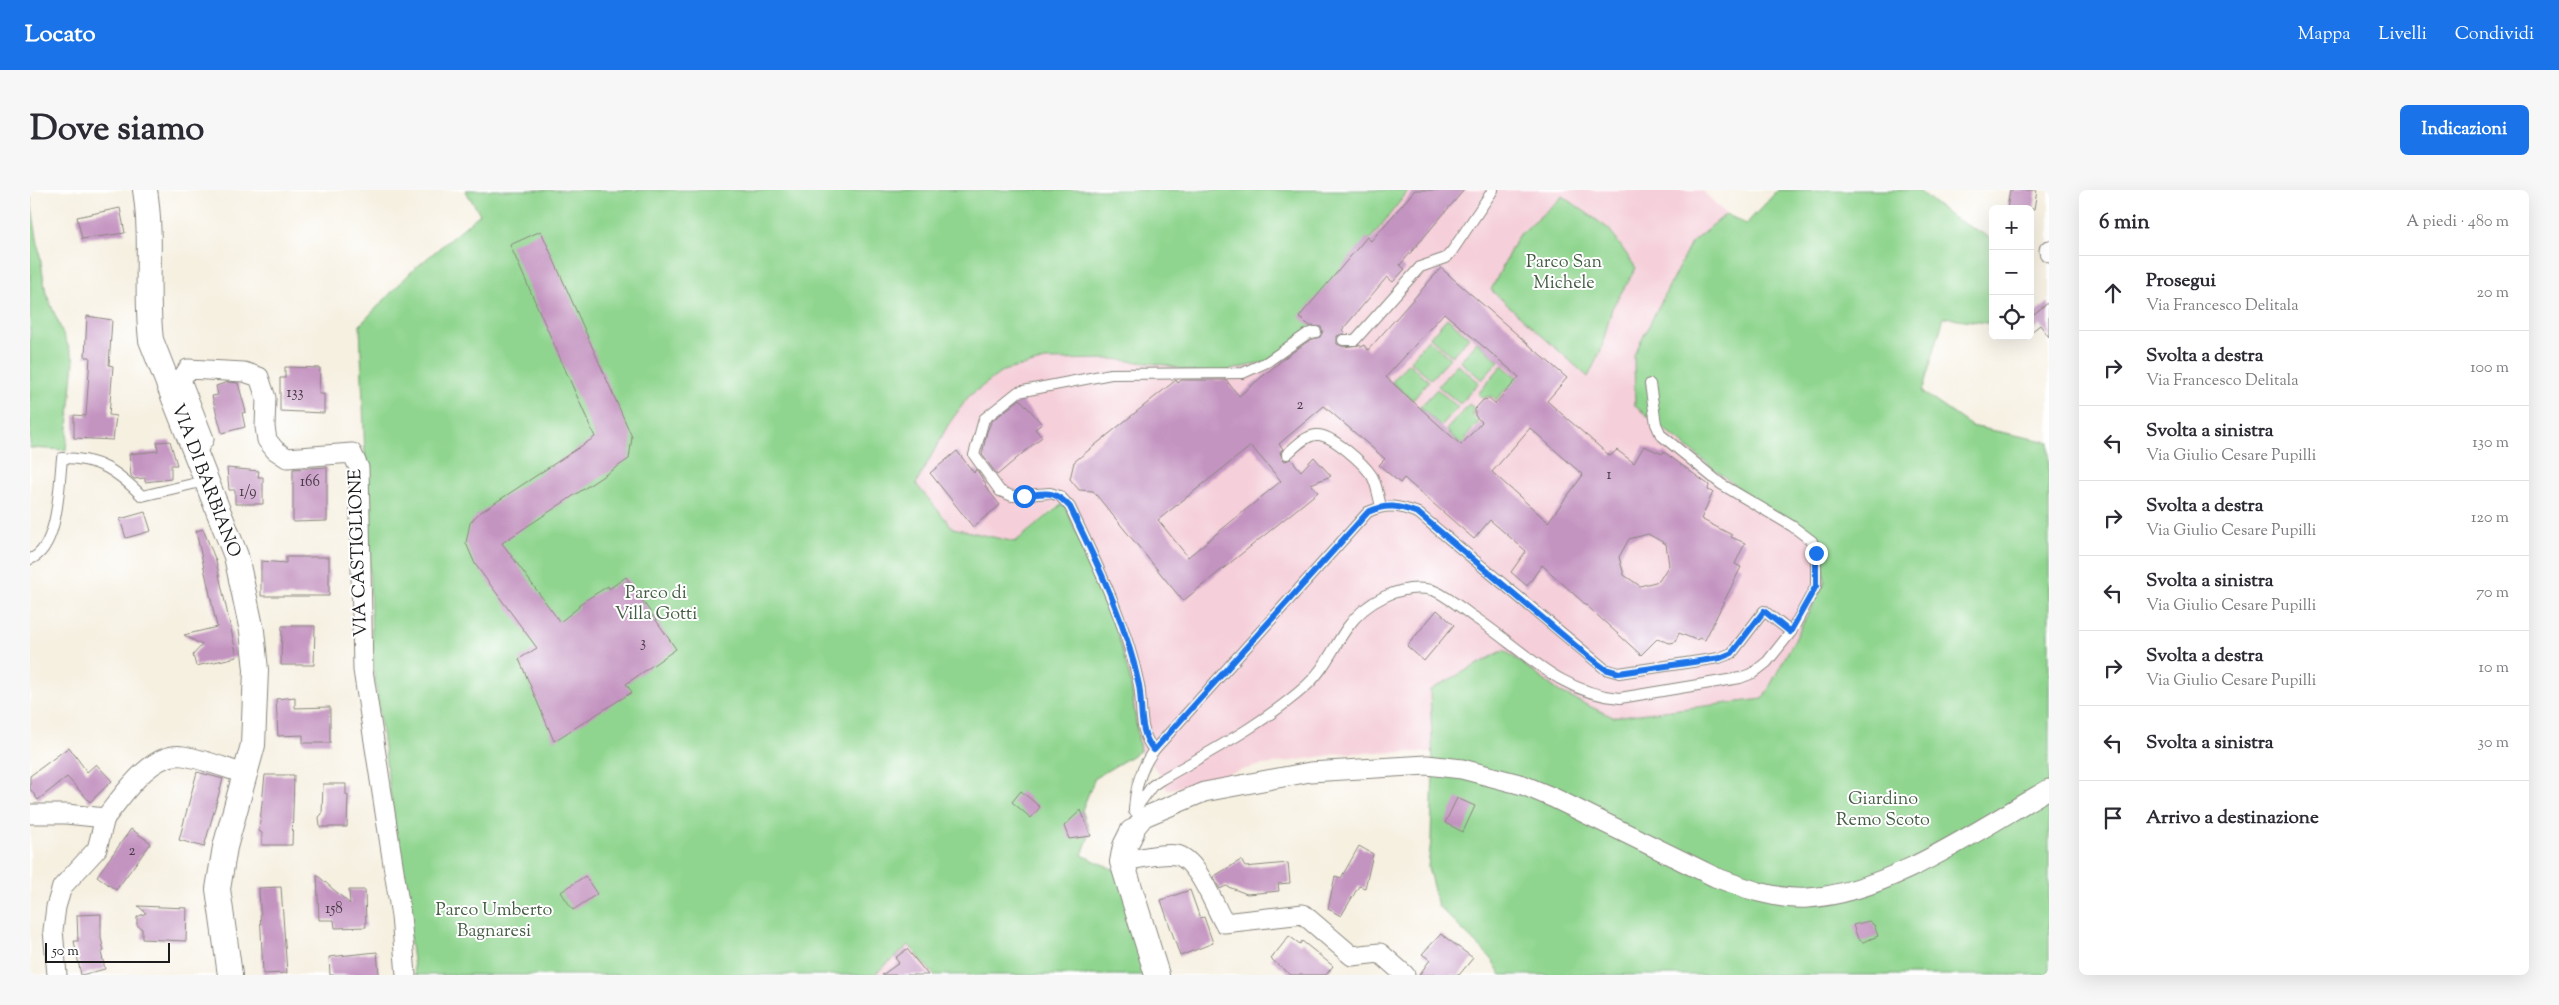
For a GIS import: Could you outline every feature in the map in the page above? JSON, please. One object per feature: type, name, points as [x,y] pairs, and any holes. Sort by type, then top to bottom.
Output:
[{"type":"street","name":"VIA DI BARBIANO","points":[[145,190],[150,228],[148,315],[150,340],[236,556],[252,630],[256,670],[255,726],[250,760],[221,864],[218,889],[230,975]]},
{"type":"street","name":"VIA CASTIGLIONE","points":[[194,454],[204,439],[181,380],[188,369],[244,372],[259,377],[266,398],[264,427],[266,440],[275,450],[288,458],[352,453],[359,468],[363,670],[383,810],[402,916],[406,975]]},
{"type":"street","points":[[57,975],[53,930],[56,907],[62,887],[97,849],[105,818],[140,775],[157,761],[181,755],[245,774]]},
{"type":"street","points":[[1157,975],[1122,862],[1125,846],[1133,822],[1204,792],[1310,772],[1427,765],[1462,769],[1523,786],[1554,798],[1715,877],[1743,888],[1776,895],[1806,898],[1841,894],[1890,876],[1947,848],[2049,789]]},
{"type":"street","points":[[30,814],[66,814],[105,818]]},
{"type":"street","points":[[1122,862],[1175,855],[1185,858],[1194,867],[1224,923],[1303,914],[1352,956],[1380,953],[1405,975]]},
{"type":"lane","points":[[1343,340],[1355,340],[1420,266],[1446,258],[1493,190]]},
{"type":"lane","points":[[1154,750],[1147,742],[1142,722],[1139,687],[1126,630],[1070,507],[1060,496],[1050,493],[1012,496],[1000,491],[974,455],[984,419],[1018,392],[1111,374],[1243,373],[1253,370],[1307,334],[1316,332]]},
{"type":"lane","points":[[1133,822],[1152,786],[1233,739],[1306,686],[1326,663],[1347,627],[1360,612],[1374,601],[1390,594],[1410,590],[1433,590],[1476,618],[1562,682],[1602,697],[1620,698],[1740,678],[1753,673],[1767,662],[1790,632],[1816,586],[1816,553],[1812,541],[1792,526],[1721,484],[1661,435],[1656,424],[1650,384]]},
{"type":"lane","points":[[1287,454],[1311,436],[1318,434],[1328,437],[1365,468],[1374,481],[1381,506]]},
{"type":"lane","points":[[30,559],[37,556],[48,541],[54,521],[62,458],[76,458],[101,464],[121,474],[142,496],[205,481]]},
{"type":"lane","points":[[1133,822],[1138,782],[1142,768],[1154,750],[1368,512],[1381,506],[1399,506],[1418,513],[1605,669],[1619,673],[1720,658],[1732,653],[1764,611],[1790,632]]},
{"type":"shaded area","points":[[1409,190],[1702,190],[1726,214],[1691,243],[1634,355],[1654,423],[1746,494],[1820,540],[1825,581],[1763,699],[1613,717],[1561,693],[1504,651],[1430,690],[1432,752],[1345,753],[1257,766],[1167,790],[1158,772],[1140,751],[1130,678],[1108,602],[1064,500],[1015,542],[953,529],[916,484],[948,425],[969,396],[1003,371],[1045,360],[1113,359],[1166,365],[1208,375],[1369,241]]},
{"type":"shaded area","points":[[909,945],[934,975],[874,975]]},
{"type":"green space","name":"Parco di Villa Gotti","points":[[465,190],[1409,190],[1369,241],[1354,276],[1307,334],[1267,362],[1208,375],[1165,365],[1113,359],[1045,360],[1003,371],[969,396],[948,425],[916,484],[953,528],[1015,542],[1062,504],[1065,506],[1108,602],[1130,678],[1140,751],[1095,778],[1082,810],[1090,833],[1082,855],[1126,875],[1167,975],[934,975],[909,945],[874,975],[415,975],[373,667],[360,325],[412,271],[480,214]]},
{"type":"green space","name":"Giardino Remo Scoto","points":[[1778,190],[1919,190],[1950,216],[1989,237],[1989,323],[1944,317],[1922,392],[1971,426],[2049,442],[2049,975],[1501,975],[1491,958],[1438,906],[1428,867],[1431,840],[1433,765],[1430,690],[1504,650],[1561,693],[1613,717],[1763,699],[1825,582],[1820,540],[1746,494],[1635,406],[1634,355],[1691,243],[1726,214],[1746,224]]},
{"type":"green space","points":[[30,195],[46,293],[74,360],[66,450],[30,448]]},
{"type":"green space","name":"Parco San Michele","points":[[1563,196],[1609,229],[1636,268],[1612,308],[1601,350],[1588,377],[1491,290],[1517,237]]},
{"type":"green space","points":[[1447,318],[1469,337],[1452,356],[1430,337]]},
{"type":"green space","points":[[1428,339],[1450,358],[1431,379],[1410,361]]},
{"type":"green space","points":[[1477,342],[1499,361],[1482,380],[1460,361]]},
{"type":"green space","points":[[1408,363],[1429,381],[1413,400],[1392,382]]},
{"type":"green space","points":[[1457,364],[1479,382],[1460,404],[1438,386]]},
{"type":"green space","points":[[1502,365],[1521,381],[1511,392],[1507,388],[1496,400],[1492,396],[1482,398],[1478,394]]},
{"type":"green space","points":[[1437,389],[1458,407],[1441,426],[1420,407]]},
{"type":"green space","points":[[1469,404],[1473,407],[1472,415],[1479,422],[1466,437],[1470,441],[1464,447],[1446,430]]},
{"type":"building","points":[[1415,190],[1464,190],[1400,265],[1405,269],[1393,282],[1387,277],[1342,330],[1345,333],[1337,336],[1337,344],[1343,347],[1359,345],[1362,347],[1364,345],[1368,350],[1441,268],[1567,378],[1547,401],[1610,456],[1617,450],[1634,463],[1644,446],[1662,454],[1664,452],[1709,485],[1708,490],[1713,492],[1701,519],[1745,543],[1735,564],[1741,567],[1705,640],[1700,638],[1696,640],[1679,633],[1675,642],[1670,643],[1657,639],[1641,655],[1542,565],[1527,586],[1511,572],[1526,551],[1490,520],[1474,539],[1404,478],[1400,483],[1379,465],[1385,459],[1324,406],[1279,444],[1283,449],[1280,452],[1282,458],[1285,461],[1291,459],[1301,471],[1314,457],[1331,476],[1311,484],[1318,492],[1183,601],[1093,491],[1079,490],[1070,479],[1074,462],[1176,380],[1178,383],[1182,380],[1226,380],[1239,396],[1286,357],[1310,340],[1320,337],[1323,331],[1321,327],[1310,326],[1299,317],[1367,237],[1371,241]],"holes":[[[1444,313],[1519,377],[1495,404],[1489,399],[1483,400],[1475,409],[1475,416],[1482,422],[1461,445],[1386,377]],[[1530,428],[1583,475],[1548,522],[1492,472]],[[1251,446],[1281,481],[1188,557],[1158,520]],[[1648,534],[1666,544],[1669,565],[1659,581],[1640,586],[1624,575],[1619,557],[1629,539]]]},
{"type":"building","points":[[2010,190],[2037,190],[2034,209],[2034,205],[2008,205]]},
{"type":"building","points":[[120,208],[125,233],[82,239],[77,217]]},
{"type":"building","points":[[541,231],[632,437],[629,459],[502,543],[560,622],[579,607],[578,605],[608,586],[609,589],[626,577],[676,649],[626,684],[632,692],[554,741],[519,659],[537,648],[475,564],[466,543],[470,523],[478,514],[595,437],[510,245]]},
{"type":"building","points":[[2049,302],[2049,337],[2040,325],[2034,330],[2034,314]]},
{"type":"building","points":[[87,316],[112,320],[109,365],[113,366],[109,415],[116,416],[113,440],[74,438],[74,415],[86,416],[90,357],[85,357]]},
{"type":"building","points":[[285,367],[320,368],[319,394],[324,394],[324,413],[280,411],[280,378],[285,378]]},
{"type":"building","points":[[228,382],[238,383],[246,412],[242,413],[245,427],[222,433],[212,396],[218,395],[216,386]]},
{"type":"building","points":[[1020,399],[1042,424],[1035,429],[1042,437],[997,475],[982,454],[987,432],[991,422]]},
{"type":"building","points":[[170,441],[177,465],[171,465],[171,479],[145,482],[145,478],[134,479],[131,476],[129,454],[158,451],[157,442]]},
{"type":"building","points":[[957,451],[974,473],[976,469],[986,484],[985,486],[1000,505],[973,527],[930,473]]},
{"type":"building","points":[[327,467],[327,521],[293,522],[293,469]]},
{"type":"building","points":[[227,468],[259,471],[258,477],[263,477],[263,504],[235,504],[235,490],[229,490]]},
{"type":"building","points":[[145,512],[151,531],[126,538],[120,519]]},
{"type":"building","points":[[203,529],[216,561],[237,657],[196,666],[193,655],[202,645],[184,635],[217,627],[196,531]]},
{"type":"building","points":[[286,557],[329,557],[329,596],[261,596],[261,561],[286,563]]},
{"type":"building","points":[[1437,610],[1454,625],[1424,661],[1407,646]]},
{"type":"building","points":[[282,626],[315,626],[314,665],[281,665]]},
{"type":"building","points":[[295,697],[295,708],[330,707],[330,743],[303,743],[303,735],[278,736],[276,699]]},
{"type":"building","points":[[69,747],[87,772],[96,764],[112,781],[90,802],[67,777],[38,800],[30,789],[30,776]]},
{"type":"building","points":[[197,772],[223,779],[204,847],[179,840]]},
{"type":"building","points":[[265,775],[294,775],[292,845],[262,845],[262,833],[259,831]]},
{"type":"building","points":[[323,784],[346,784],[346,795],[348,795],[347,827],[320,827],[319,817],[322,814]]},
{"type":"building","points":[[1021,791],[1040,807],[1031,818],[1012,802]]},
{"type":"building","points":[[1457,798],[1475,806],[1463,832],[1445,823]]},
{"type":"building","points":[[1081,810],[1091,836],[1069,839],[1064,826]]},
{"type":"building","points":[[131,829],[151,843],[116,890],[97,876]]},
{"type":"building","points":[[1359,846],[1373,854],[1365,888],[1359,886],[1341,916],[1328,909],[1335,876],[1341,878]]},
{"type":"building","points":[[1241,860],[1245,867],[1288,863],[1290,883],[1278,884],[1279,891],[1247,894],[1226,886],[1220,889],[1213,877]]},
{"type":"building","points":[[317,875],[350,904],[349,890],[365,890],[366,927],[335,928],[334,920],[319,920]]},
{"type":"building","points":[[585,876],[597,894],[573,910],[561,892]]},
{"type":"building","points":[[281,887],[287,973],[263,974],[259,888]]},
{"type":"building","points":[[1190,890],[1200,918],[1204,917],[1213,943],[1180,956],[1161,900]]},
{"type":"building","points":[[138,906],[187,908],[186,941],[142,939],[142,929],[137,925],[137,917],[146,913]]},
{"type":"building","points":[[101,914],[101,938],[104,951],[101,952],[105,969],[81,975],[74,941],[78,941],[77,915]]},
{"type":"building","points":[[1869,921],[1874,925],[1878,936],[1863,942],[1858,939],[1853,925]]},
{"type":"building","points":[[1441,934],[1473,958],[1459,975],[1419,975],[1430,960],[1422,954]]},
{"type":"building","points":[[1289,936],[1300,944],[1302,941],[1333,966],[1326,975],[1291,975],[1271,959]]},
{"type":"building","points":[[907,949],[928,975],[882,975],[899,963],[895,958]]},
{"type":"building","points":[[377,952],[379,975],[330,975],[329,957]]},
{"type":"route","points":[[1024,496],[1050,493],[1060,496],[1070,507],[1126,630],[1139,687],[1142,722],[1147,742],[1154,750],[1368,512],[1381,506],[1399,506],[1418,513],[1583,652],[1605,669],[1619,673],[1720,658],[1732,653],[1764,611],[1790,632],[1816,586],[1816,553]]},
{"type":"park label","name":"Parco Umberto Bagnaresi","points":[[494,921]]}]
